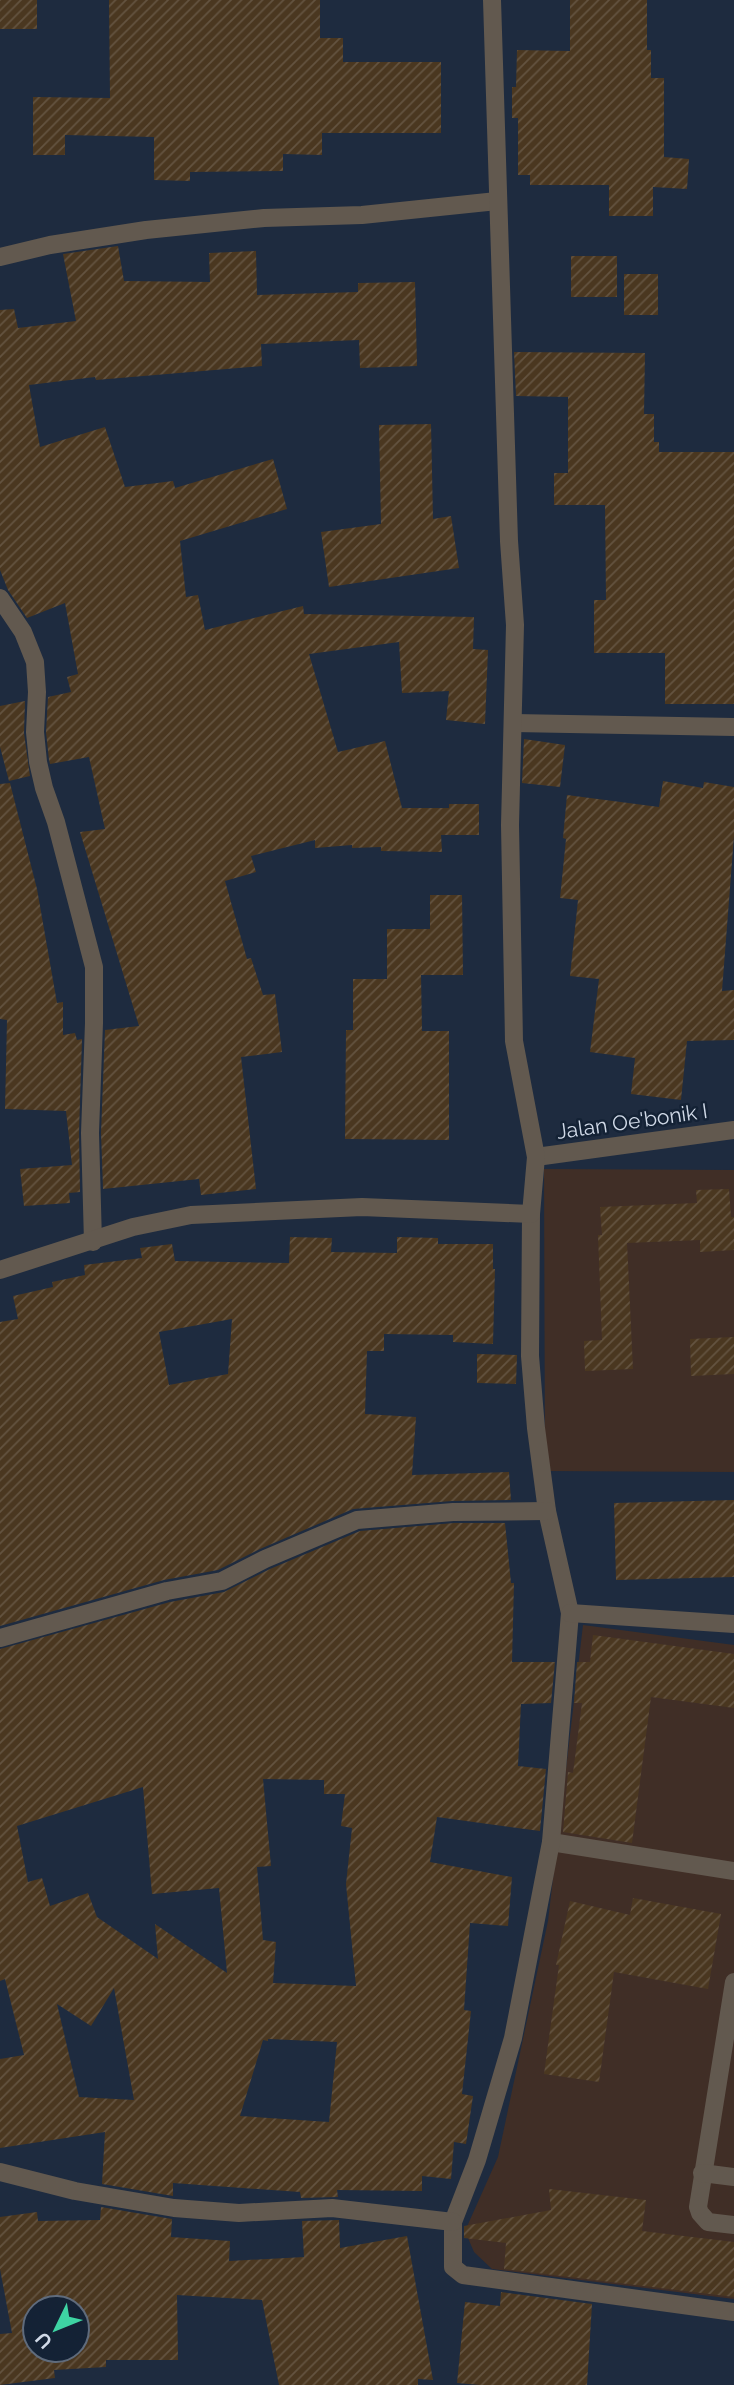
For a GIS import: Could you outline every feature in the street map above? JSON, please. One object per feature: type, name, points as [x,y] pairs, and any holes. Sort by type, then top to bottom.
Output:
[{"type":"street","points":[[492,0],[509,541],[515,625],[510,825],[514,1041],[536,1157],[531,1213],[530,1356],[536,1428],[547,1511],[570,1613],[551,1842],[513,2038],[477,2160],[453,2222],[453,2267],[463,2275],[734,2312]]},
{"type":"street","points":[[0,257],[50,245],[146,230],[264,218],[362,215],[497,201]]},
{"type":"street","points":[[0,598],[23,632],[35,662],[38,762],[94,967],[90,1133],[93,1242]]},
{"type":"street","points":[[514,723],[734,727]]},
{"type":"street","name":"Jalan Oe'bonik I","points":[[536,1157],[734,1130]]},
{"type":"street","points":[[0,1270],[133,1227],[191,1215],[362,1207],[531,1213]]},
{"type":"street","points":[[0,1639],[167,1591],[222,1581],[265,1559],[357,1520],[453,1512],[547,1511]]},
{"type":"street","points":[[570,1613],[734,1624]]},
{"type":"street","points":[[551,1842],[734,1871]]},
{"type":"street","points":[[734,1982],[698,2199],[700,2213],[708,2222],[734,2225]]},
{"type":"street","points":[[0,2172],[75,2191],[174,2208],[239,2213],[332,2208],[453,2222]]},
{"type":"street","points":[[702,2173],[734,2177]]},
{"type":"shaded area","points":[[544,1169],[734,1170],[734,1472],[545,1471]]},
{"type":"shaded area","points":[[583,1625],[734,1645],[734,2299],[492,2269],[474,2252],[465,2231],[498,2157],[548,1921]]},
{"type":"building","points":[[0,0],[37,0],[37,29],[0,29]]},
{"type":"building","points":[[109,0],[320,0],[320,38],[343,38],[343,62],[441,62],[441,133],[322,133],[322,155],[283,154],[283,171],[190,172],[190,181],[154,180],[154,137],[65,135],[65,155],[33,155],[33,97],[110,98]]},
{"type":"building","points":[[570,0],[647,0],[647,50],[651,50],[651,78],[664,78],[664,157],[689,159],[687,189],[653,187],[653,216],[609,216],[609,185],[530,185],[530,175],[518,175],[518,118],[512,118],[512,87],[516,87],[517,50],[570,51]]},
{"type":"building","points":[[118,246],[124,281],[210,282],[209,253],[256,251],[257,295],[358,292],[358,283],[415,282],[417,366],[360,368],[359,340],[261,344],[262,366],[96,380],[95,377],[29,385],[40,447],[105,427],[125,487],[173,481],[175,488],[273,459],[287,509],[180,541],[186,597],[198,595],[205,630],[303,606],[304,614],[474,617],[473,649],[488,650],[485,724],[446,720],[449,691],[402,693],[399,642],[309,654],[338,752],[385,741],[402,808],[449,808],[449,804],[479,804],[479,835],[441,835],[442,852],[381,851],[381,847],[352,848],[352,845],[315,848],[315,840],[251,856],[256,872],[225,881],[247,959],[251,958],[263,995],[275,994],[282,1052],[241,1057],[256,1189],[201,1195],[199,1179],[103,1189],[101,1133],[105,1030],[139,1026],[80,832],[105,829],[89,757],[50,764],[49,760],[46,732],[48,697],[71,692],[67,677],[78,674],[65,603],[27,618],[8,590],[0,570],[0,310],[14,309],[18,328],[76,321],[63,254]]},
{"type":"building","points":[[571,256],[617,256],[617,297],[571,297]]},
{"type":"building","points":[[624,274],[658,274],[658,315],[624,315]]},
{"type":"building","points":[[514,352],[645,353],[644,414],[654,414],[654,442],[659,442],[659,452],[734,452],[734,704],[665,704],[665,653],[594,653],[594,600],[606,600],[605,505],[554,505],[554,473],[568,473],[568,397],[516,396]]},
{"type":"building","points":[[431,424],[433,519],[451,516],[459,568],[329,587],[321,532],[381,524],[379,425]]},
{"type":"building","points":[[25,701],[24,733],[30,776],[9,781],[0,747],[0,706]]},
{"type":"building","points":[[524,739],[565,745],[560,787],[522,783]]},
{"type":"building","points":[[663,781],[703,788],[704,782],[734,787],[734,836],[722,991],[734,990],[734,1040],[687,1041],[681,1100],[631,1094],[635,1058],[590,1052],[599,979],[570,976],[578,900],[560,898],[567,795],[659,807]]},
{"type":"building","points":[[10,783],[37,889],[57,1003],[63,1002],[63,1035],[75,1033],[77,1040],[82,1039],[80,1192],[69,1193],[70,1203],[24,1206],[20,1169],[72,1165],[66,1111],[5,1109],[7,1020],[0,1019],[0,784]]},
{"type":"building","points":[[430,895],[462,895],[463,975],[421,975],[422,1031],[449,1031],[449,1140],[345,1139],[346,1030],[353,1030],[353,979],[387,979],[387,929],[430,929]]},
{"type":"building","points":[[729,1189],[731,1217],[734,1217],[734,1250],[700,1252],[700,1240],[627,1243],[633,1369],[585,1371],[584,1341],[602,1340],[598,1235],[602,1235],[600,1207],[697,1203],[696,1190]]},
{"type":"building","points":[[290,1237],[332,1238],[331,1252],[397,1253],[397,1237],[438,1238],[438,1244],[493,1244],[493,1344],[453,1342],[453,1335],[384,1334],[384,1351],[367,1351],[365,1414],[416,1417],[412,1475],[509,1472],[511,1500],[452,1501],[353,1509],[218,1570],[164,1580],[0,1626],[0,1322],[18,1319],[13,1296],[53,1287],[52,1282],[85,1275],[84,1265],[142,1258],[140,1248],[172,1244],[175,1261],[289,1263]],"holes":[[[232,1319],[228,1374],[169,1385],[159,1332]]]},
{"type":"building","points":[[734,1337],[734,1374],[691,1376],[690,1339]]},
{"type":"building","points":[[477,1354],[517,1355],[516,1384],[477,1383]]},
{"type":"building","points":[[734,1500],[734,1577],[616,1580],[614,1503]]},
{"type":"building","points":[[454,1523],[505,1523],[511,1583],[514,1583],[512,1662],[555,1662],[551,1703],[521,1704],[518,1766],[546,1769],[540,1831],[437,1817],[430,1862],[512,1877],[508,1926],[470,1923],[464,2010],[471,2011],[462,2094],[473,2096],[466,2144],[454,2142],[451,2179],[422,2176],[422,2191],[337,2190],[338,2197],[301,2198],[300,2192],[173,2183],[173,2196],[102,2184],[105,2132],[0,2148],[0,2059],[24,2055],[5,1979],[0,1981],[0,1649],[170,1602],[224,1592],[270,1569],[360,1531]],"holes":[[[263,1779],[324,1780],[324,1794],[345,1794],[341,1826],[352,1828],[346,1884],[356,1986],[273,1983],[276,1942],[263,1940],[257,1867],[271,1866]],[[143,1787],[152,1894],[219,1888],[227,1973],[155,1924],[158,1959],[97,1917],[88,1893],[50,1906],[42,1878],[28,1882],[17,1826]],[[114,1988],[134,2100],[79,2097],[57,2004],[91,2026]],[[263,2040],[337,2042],[329,2122],[240,2116]]]},
{"type":"building","points":[[593,1635],[734,1654],[734,1708],[651,1697],[632,1843],[563,1832],[568,1772],[573,1773],[582,1703],[574,1703],[577,1662],[590,1662]]},
{"type":"building","points":[[633,1898],[721,1914],[708,1989],[614,1972],[599,2082],[544,2074],[559,1965],[556,1965],[570,1901],[630,1915]]},
{"type":"building","points":[[549,2189],[646,2200],[642,2231],[734,2242],[734,2297],[504,2269],[506,2243],[464,2238],[464,2226],[551,2210]]},
{"type":"building","points":[[101,2207],[172,2219],[171,2237],[230,2241],[229,2261],[304,2257],[302,2221],[339,2220],[340,2248],[407,2236],[433,2380],[418,2379],[418,2385],[279,2385],[262,2300],[177,2295],[178,2360],[106,2360],[106,2367],[54,2370],[55,2378],[0,2385],[0,2334],[12,2333],[0,2269],[0,2217],[37,2212],[38,2221],[100,2220]]},
{"type":"building","points":[[501,2292],[592,2304],[587,2385],[457,2383],[465,2302],[500,2306]]}]
